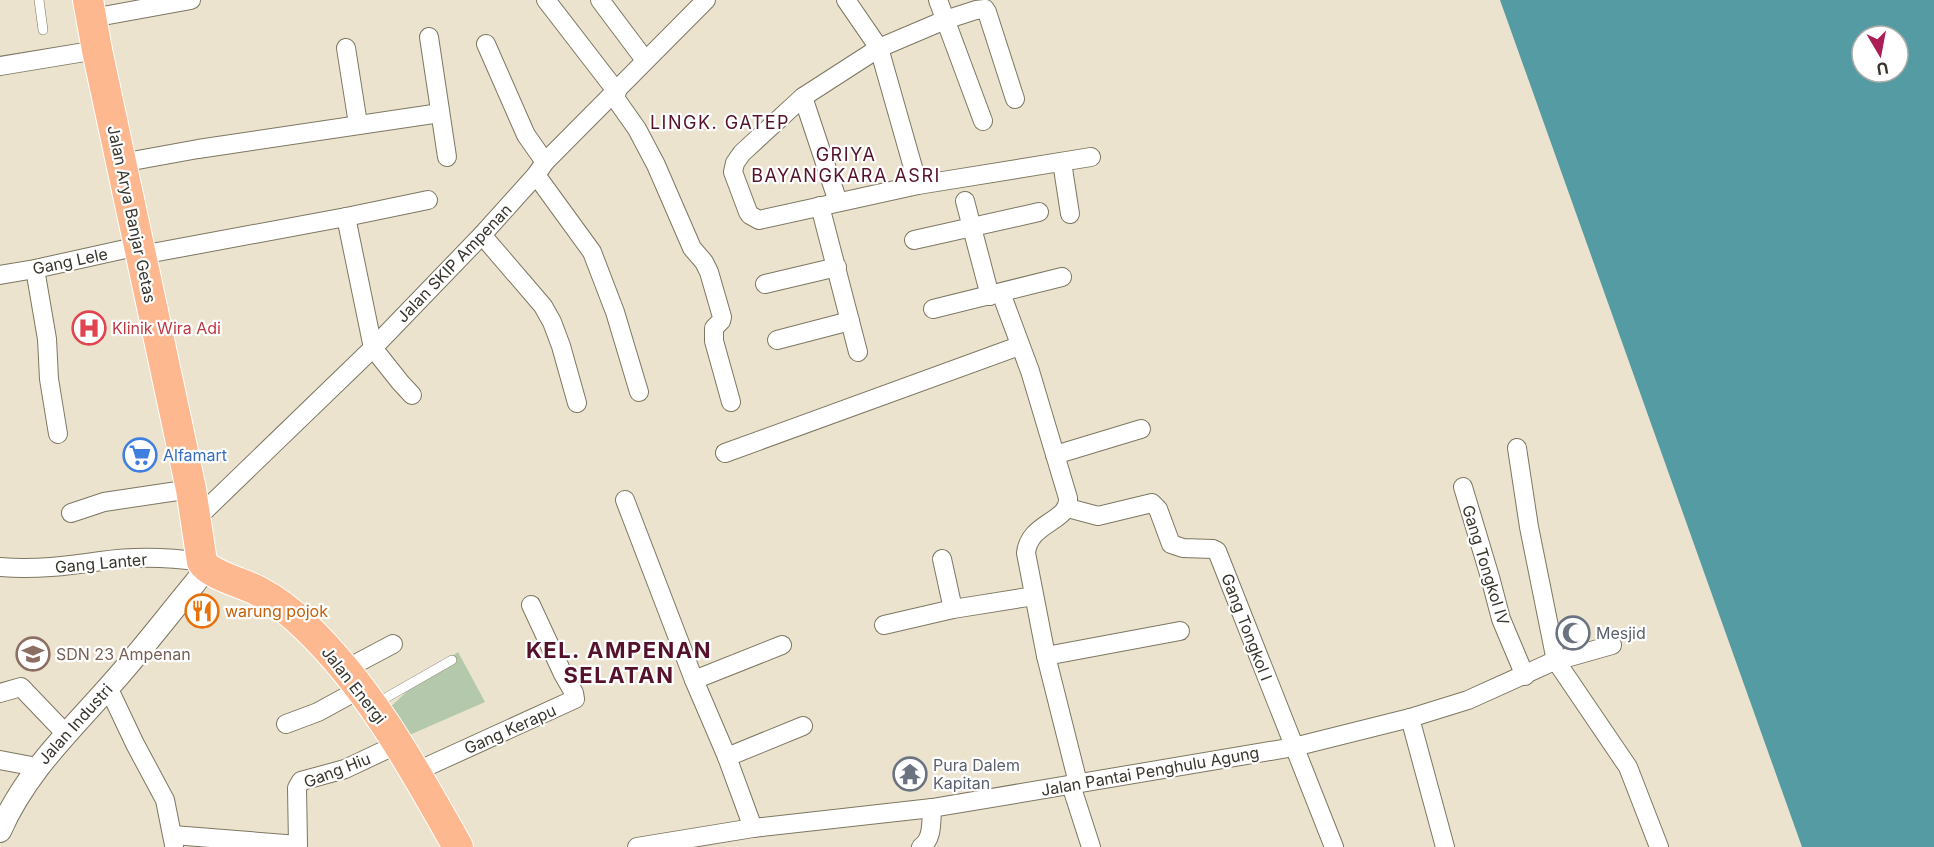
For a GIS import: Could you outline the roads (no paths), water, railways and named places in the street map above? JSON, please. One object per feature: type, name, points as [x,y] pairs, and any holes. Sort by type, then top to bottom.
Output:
[{"type":"highway","name":"Jalan Arya Banjar Getas","points":[[90,9],[191,489],[204,565]]},
{"type":"highway","name":"Jalan Energi","points":[[204,565],[280,604],[306,627],[359,688],[399,744],[458,847]]},
{"type":"street","points":[[90,9],[191,0]]},
{"type":"street","points":[[546,0],[615,94],[637,129],[656,165],[692,248],[709,272],[722,317],[714,328],[714,341],[731,402]]},
{"type":"street","points":[[600,0],[645,60]]},
{"type":"street","name":"Jalan SKIP Ampenan","points":[[196,519],[373,348],[645,60],[706,0]]},
{"type":"street","points":[[846,0],[879,48],[918,185]]},
{"type":"street","points":[[938,0],[983,121]]},
{"type":"street","points":[[1015,99],[987,12],[981,9],[945,20],[879,48],[803,97],[742,153],[735,163],[733,172],[743,203],[750,215],[759,220],[918,185],[1091,157]]},
{"type":"street","points":[[429,37],[447,158]]},
{"type":"street","points":[[486,44],[541,169],[592,252],[615,312],[639,392]]},
{"type":"street","points":[[346,48],[358,124]]},
{"type":"street","points":[[0,66],[97,50]]},
{"type":"street","points":[[803,97],[838,202]]},
{"type":"street","points":[[121,163],[198,149],[440,113]]},
{"type":"street","points":[[1062,162],[1070,214]]},
{"type":"street","name":"Gang Lele","points":[[0,275],[346,217],[428,200]]},
{"type":"street","points":[[965,201],[995,294],[1030,371],[1068,498],[1068,508],[1038,530],[1027,545],[1026,552],[1074,784],[1091,847]]},
{"type":"street","points":[[820,206],[858,352]]},
{"type":"street","points":[[914,240],[1039,212]]},
{"type":"street","points":[[346,217],[373,348],[412,394]]},
{"type":"street","points":[[482,235],[543,306],[552,322],[577,404]]},
{"type":"street","points":[[765,284],[837,267]]},
{"type":"street","points":[[35,269],[47,339],[49,379],[58,434]]},
{"type":"street","points":[[933,309],[1062,277]]},
{"type":"street","points":[[777,340],[850,321]]},
{"type":"street","points":[[725,453],[1019,346]]},
{"type":"street","points":[[1054,455],[1141,429]]},
{"type":"street","points":[[1516,448],[1529,527],[1556,661],[1628,767],[1659,847]]},
{"type":"street","name":"Gang Tongkol IV","points":[[1463,488],[1501,619],[1525,676]]},
{"type":"street","points":[[71,513],[104,502],[191,489]]},
{"type":"street","points":[[625,500],[753,828]]},
{"type":"street","name":"Gang Tongkol I","points":[[1068,508],[1098,516],[1152,503],[1158,509],[1171,544],[1183,548],[1217,551],[1294,747]]},
{"type":"street","name":"Gang Lanter","points":[[0,567],[33,569],[162,557],[204,565]]},
{"type":"street","points":[[942,560],[952,609]]},
{"type":"street","name":"Jalan Industri","points":[[0,831],[11,807],[37,767],[204,565]]},
{"type":"street","points":[[884,625],[952,609],[1034,596]]},
{"type":"street","name":"Gang Kerapu","points":[[415,772],[575,699],[531,605]]},
{"type":"street","points":[[1046,656],[1180,631]]},
{"type":"street","points":[[286,724],[318,712],[359,688],[393,644]]},
{"type":"street","points":[[694,680],[782,645]]},
{"type":"street","name":"Jalan Pantai Penghulu Agung","points":[[637,847],[753,828],[932,808],[1294,747],[1410,718],[1468,700],[1556,661],[1612,645]]},
{"type":"street","points":[[0,693],[21,687],[66,734]]},
{"type":"street","points":[[100,690],[135,744],[165,800],[173,841]]},
{"type":"street","points":[[1410,718],[1445,847]]},
{"type":"street","points":[[727,758],[803,726]]},
{"type":"street","name":"Gang Hiu","points":[[173,841],[298,845],[297,788],[301,781],[345,769],[399,744]]},
{"type":"street","points":[[1294,747],[1334,847]]},
{"type":"street","points":[[0,760],[37,767]]},
{"type":"street","points":[[921,847],[929,837],[932,808]]},
{"type":"lane","points":[[39,0],[43,30]]},
{"type":"lane","points":[[359,688],[452,660]]},
{"type":"water","points":[[1500,0],[1934,0],[1934,847],[1802,847]]},
{"type":"place","name":"Klinik Wira Adi","points":[[89,328]]},
{"type":"place","name":"Alfamart","points":[[140,455]]},
{"type":"place","name":"warung pojok","points":[[202,611]]},
{"type":"place","name":"Mesjid","points":[[1573,633]]},
{"type":"place","name":"SDN 23 Ampenan","points":[[33,654]]},
{"type":"place","name":"Pura Dalem Kapitan","points":[[910,774]]},
{"type":"district","name":"LINGK. GATEP","points":[[720,122]]},
{"type":"district","name":"GRIYA BAYANGKARA ASRI","points":[[846,164]]},
{"type":"district","name":"KEL. AMPENAN SELATAN","points":[[619,662]]}]
